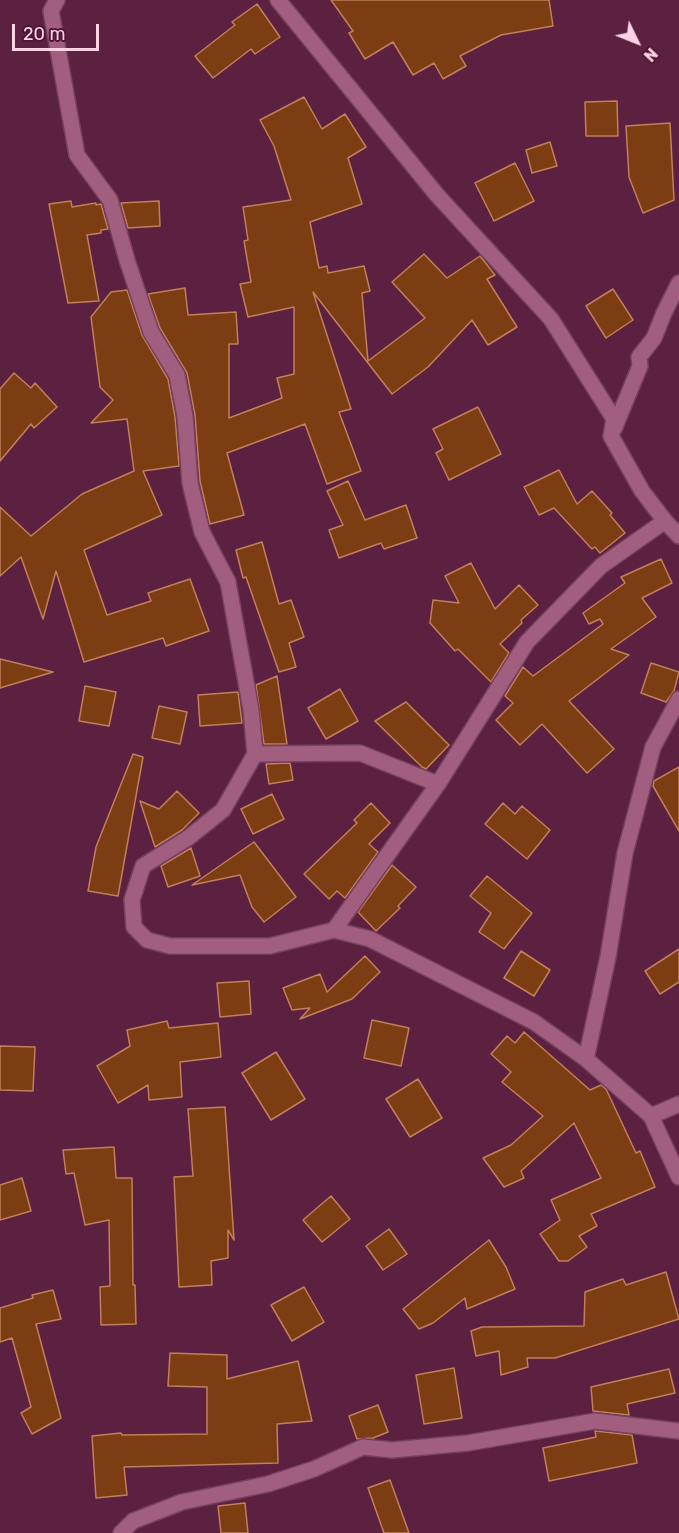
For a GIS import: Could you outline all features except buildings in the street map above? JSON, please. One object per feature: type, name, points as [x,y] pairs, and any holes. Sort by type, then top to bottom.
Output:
[{"type":"street","points":[[57,0],[51,11],[76,155],[110,200],[151,332],[177,375],[185,416],[190,483],[202,532],[228,582],[251,710],[255,754],[223,810],[188,838],[143,866],[132,900],[134,927],[147,940],[170,946],[270,946],[334,930],[370,939],[534,1022],[586,1059],[651,1116],[679,1177]]},
{"type":"street","points":[[278,0],[437,195],[551,319],[614,419],[611,436],[642,491],[679,536]]},
{"type":"street","points":[[611,436],[640,366],[639,357],[654,338],[679,283]]},
{"type":"street","points":[[334,930],[438,784],[527,642],[601,566],[665,521]]},
{"type":"street","points":[[586,1059],[608,957],[628,842],[653,747],[679,699]]},
{"type":"street","points":[[255,754],[360,753],[438,784]]},
{"type":"street","points":[[651,1116],[679,1104]]},
{"type":"street","points":[[121,1533],[133,1521],[182,1502],[268,1484],[314,1469],[363,1447],[392,1450],[468,1443],[595,1421],[679,1431]]}]
